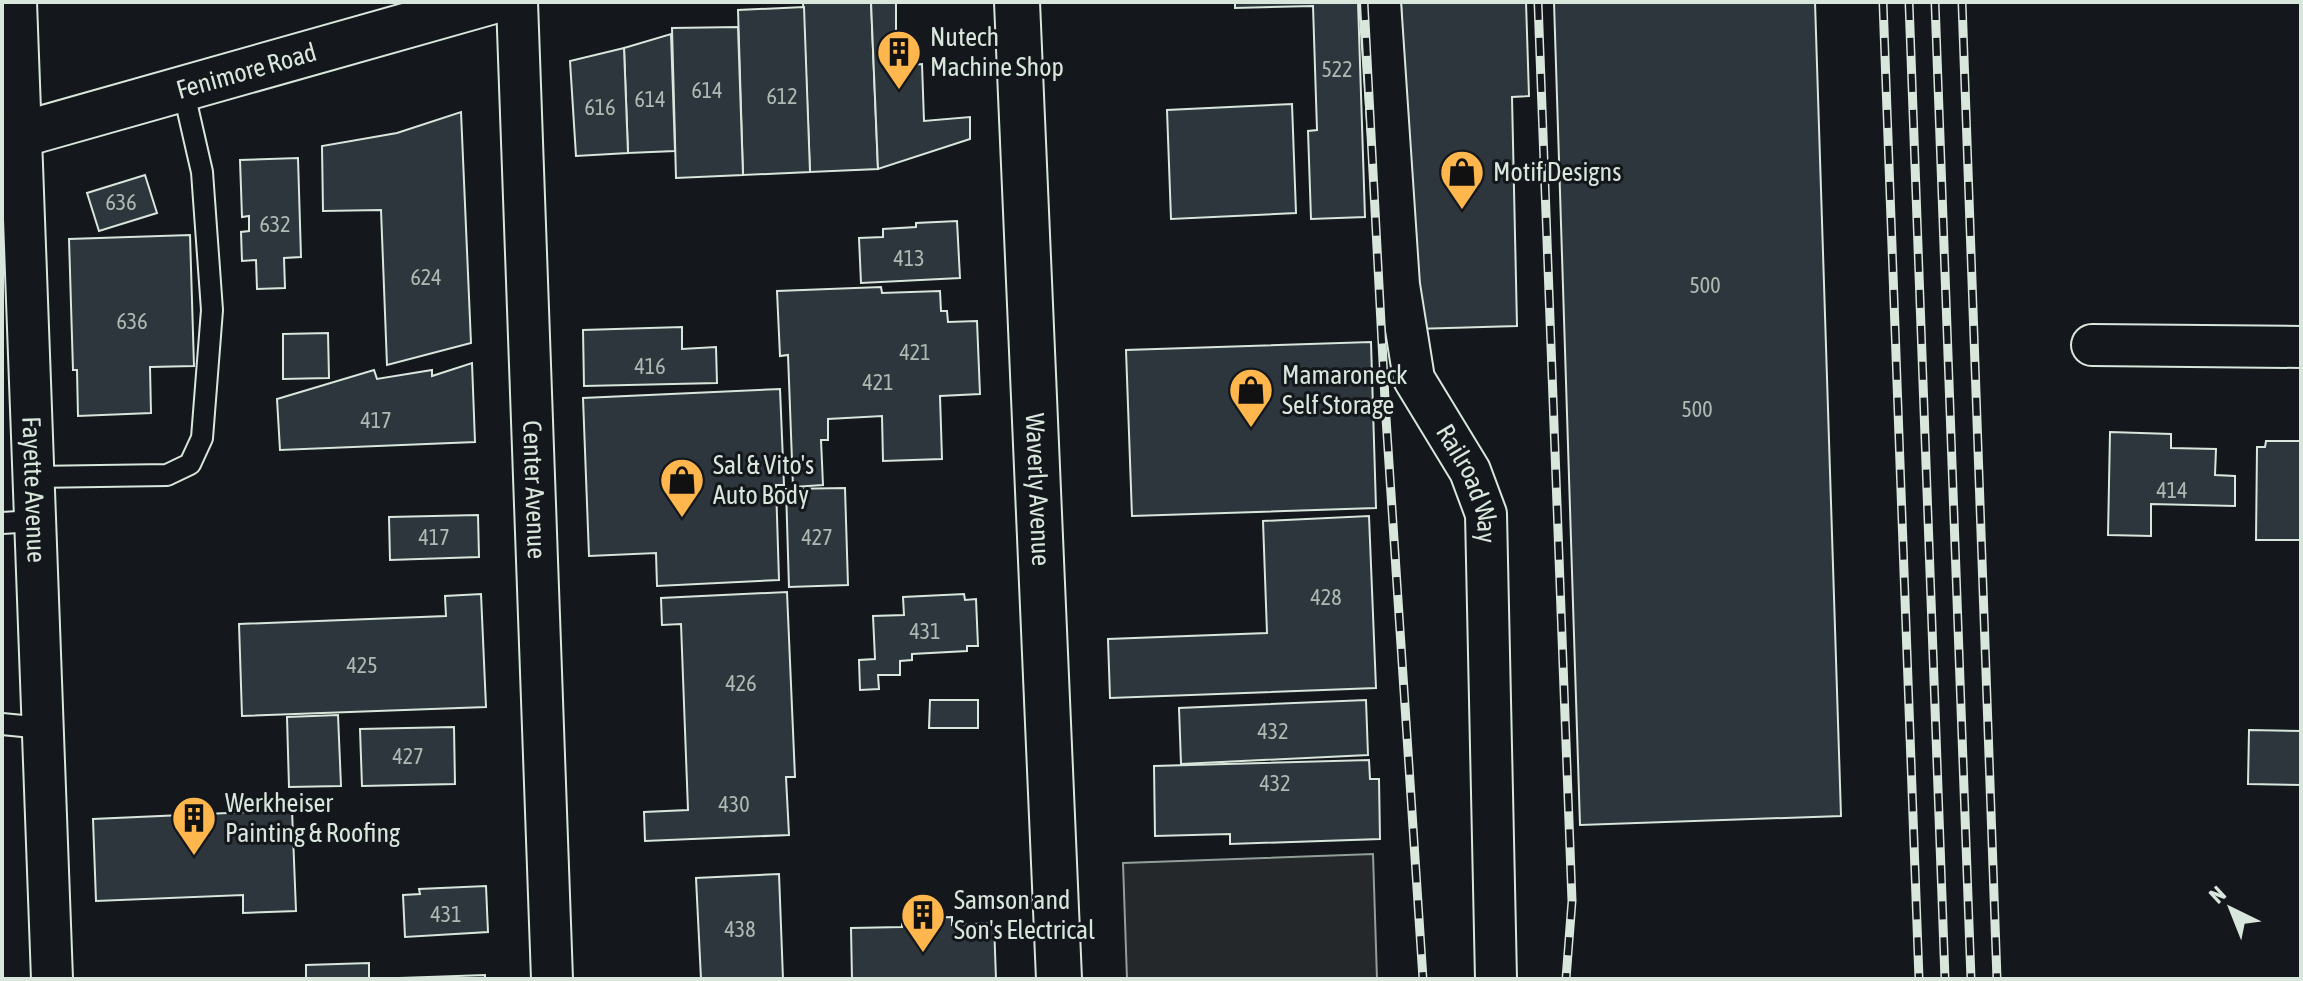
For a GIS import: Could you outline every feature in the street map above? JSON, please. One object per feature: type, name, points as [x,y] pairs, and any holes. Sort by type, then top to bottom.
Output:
[{"type":"street","name":"Fayette Avenue","points":[[16,2],[11,138],[33,477],[18,522],[43,728],[52,979]]},
{"type":"street","name":"Fenimore Road","points":[[11,138],[490,2]]},
{"type":"street","name":"Center Avenue","points":[[517,2],[552,979]]},
{"type":"street","name":"Waverly Avenue","points":[[1017,2],[1059,979]]},
{"type":"street","name":"Railroad Way","points":[[1380,2],[1399,285],[1414,379],[1470,471],[1486,514],[1496,979]]},
{"type":"street","points":[[2092,345],[2301,347]]},
{"type":"lane","points":[[33,477],[167,475],[190,464],[202,438],[212,310],[202,172],[183,89]]},
{"type":"lane","points":[[2,724],[43,728]]},
{"type":"shaded area","points":[[1373,854],[1377,979],[1127,979],[1123,863]]},
{"type":"building","points":[[803,2],[871,2],[878,169],[810,172]]},
{"type":"building","name":"Nutech Machine Shop","points":[[871,2],[896,2],[896,50],[910,50],[911,65],[922,64],[924,121],[970,117],[970,139],[878,169]]},
{"type":"building","points":[[1235,2],[1358,2],[1365,217],[1311,219],[1308,131],[1317,130],[1313,6],[1235,8]]},
{"type":"building","name":"Motif Designs","points":[[1401,2],[1526,2],[1529,96],[1512,97],[1517,326],[1414,329]]},
{"type":"building","points":[[1554,2],[1815,2],[1841,816],[1580,825]]},
{"type":"building","points":[[804,7],[810,172],[743,175],[738,10]]},
{"type":"building","points":[[738,27],[743,175],[676,178],[672,28]]},
{"type":"building","points":[[671,34],[675,151],[628,153],[624,48]]},
{"type":"building","points":[[624,48],[628,153],[576,156],[570,61]]},
{"type":"building","points":[[1292,104],[1296,213],[1171,219],[1167,110]]},
{"type":"building","points":[[461,112],[471,343],[387,365],[381,210],[323,211],[322,146],[397,133]]},
{"type":"building","points":[[298,158],[301,257],[284,258],[285,288],[257,289],[256,260],[242,261],[241,232],[249,231],[249,216],[242,217],[240,160]]},
{"type":"building","points":[[145,175],[157,213],[99,231],[87,193]]},
{"type":"building","points":[[957,221],[960,278],[861,283],[859,238],[883,237],[883,229],[916,227],[916,223]]},
{"type":"building","points":[[190,235],[194,366],[150,367],[151,413],[78,416],[77,370],[73,370],[69,239]]},
{"type":"building","points":[[881,287],[882,293],[940,291],[941,311],[947,311],[948,322],[977,321],[980,394],[940,396],[942,459],[883,461],[882,416],[828,419],[828,440],[821,440],[823,485],[793,487],[788,355],[780,356],[777,291]]},
{"type":"building","points":[[682,327],[682,349],[716,347],[717,383],[584,386],[583,330]]},
{"type":"building","points":[[328,333],[329,378],[283,379],[283,334]]},
{"type":"building","name":"Mamaroneck Self Storage","points":[[1371,342],[1376,508],[1132,516],[1126,350]]},
{"type":"building","points":[[472,363],[475,442],[280,450],[277,399],[374,370],[377,379],[432,370],[432,376]]},
{"type":"building","name":"Sal & Vito's Auto Body","points":[[780,389],[784,485],[776,485],[779,580],[657,586],[656,553],[589,556],[583,398]]},
{"type":"building","points":[[2110,432],[2171,434],[2171,448],[2216,449],[2215,475],[2235,476],[2235,506],[2151,504],[2151,536],[2108,535]]},
{"type":"building","points":[[2266,441],[2301,441],[2301,540],[2256,540],[2257,447],[2265,447]]},
{"type":"building","points":[[845,488],[848,585],[789,587],[786,489]]},
{"type":"building","points":[[478,515],[479,557],[390,560],[389,517]]},
{"type":"building","points":[[1369,516],[1376,688],[1110,698],[1108,639],[1267,633],[1263,521]]},
{"type":"building","points":[[787,592],[795,777],[786,777],[789,835],[645,841],[644,812],[688,810],[681,624],[662,625],[661,598]]},
{"type":"building","points":[[481,594],[486,707],[242,716],[239,624],[446,616],[445,596]]},
{"type":"building","points":[[964,594],[965,600],[976,599],[978,646],[967,646],[967,651],[912,654],[912,660],[900,661],[900,675],[878,675],[879,689],[860,690],[859,660],[875,659],[873,616],[904,615],[903,597]]},
{"type":"building","points":[[930,700],[978,700],[978,728],[929,728]]},
{"type":"building","points":[[1366,700],[1368,755],[1181,764],[1179,708]]},
{"type":"building","points":[[338,715],[341,786],[289,787],[287,717]]},
{"type":"building","points":[[454,727],[455,784],[362,786],[360,729]]},
{"type":"building","points":[[2249,730],[2301,731],[2301,785],[2248,784]]},
{"type":"building","points":[[1369,760],[1370,779],[1379,779],[1380,839],[1230,844],[1230,834],[1155,836],[1154,766]]},
{"type":"building","name":"Werkheiser Painting & Roofing","points":[[292,810],[296,911],[243,913],[243,895],[96,901],[93,819]]},
{"type":"building","points":[[779,874],[783,979],[701,979],[696,878]]},
{"type":"building","points":[[486,886],[488,932],[405,937],[403,895],[420,894],[419,889]]},
{"type":"building","name":"Samson and Son's Electrical","points":[[952,917],[952,925],[994,923],[996,979],[852,979],[851,928],[902,927],[902,919]]},
{"type":"building","points":[[369,963],[369,979],[306,979],[306,965]]},
{"type":"building","points":[[485,975],[485,979],[400,979],[400,978]]},
{"type":"railway","points":[[1364,2],[1386,418],[1423,979]]},
{"type":"railway","points":[[1538,2],[1572,901],[1566,979]]},
{"type":"railway","points":[[1883,2],[1919,979]]},
{"type":"railway","points":[[1909,2],[1945,979]]},
{"type":"railway","points":[[1935,2],[1971,979]]},
{"type":"railway","points":[[1962,2],[1997,979]]},
{"type":"place","name":"Nutech Machine Shop","points":[[899,91]]},
{"type":"place","name":"Motif Designs","points":[[1462,211]]},
{"type":"place","name":"Mamaroneck Self Storage","points":[[1251,429]]},
{"type":"place","name":"Sal & Vito's Auto Body","points":[[682,519]]},
{"type":"place","name":"Werkheiser Painting & Roofing","points":[[194,857]]},
{"type":"place","name":"Samson and Son's Electrical","points":[[923,954]]}]
